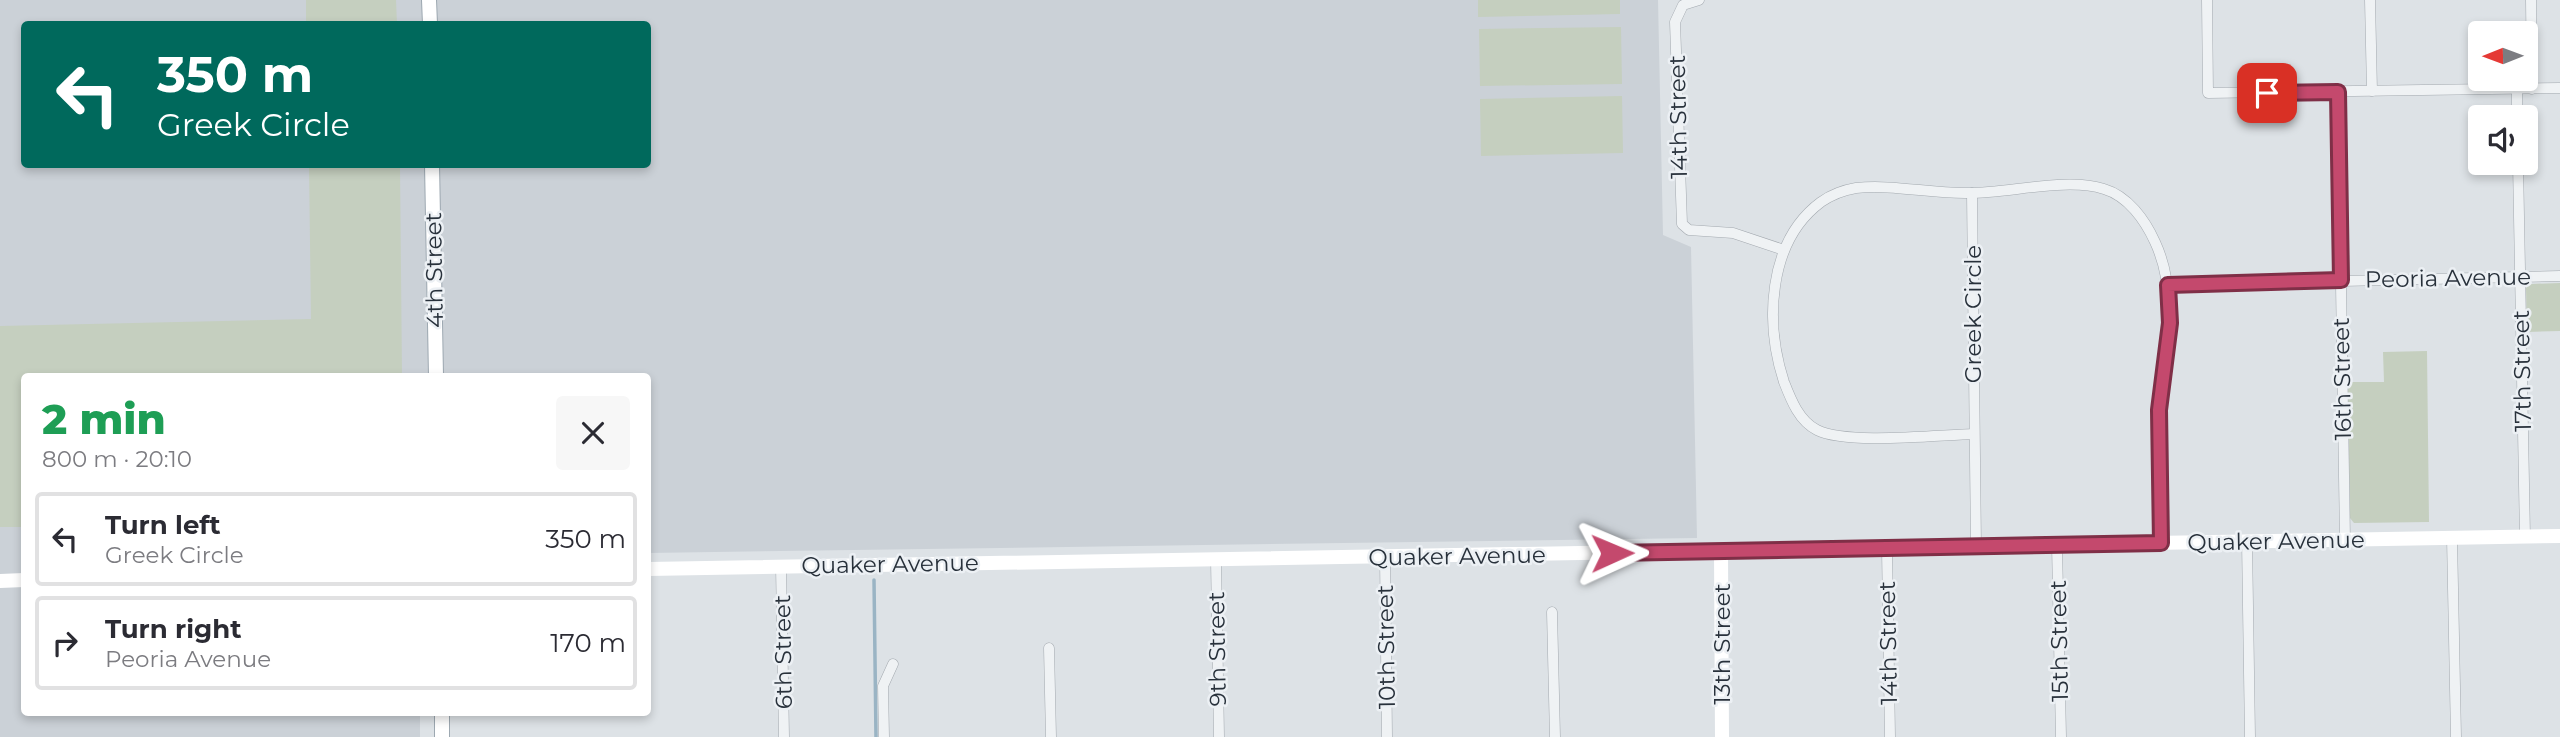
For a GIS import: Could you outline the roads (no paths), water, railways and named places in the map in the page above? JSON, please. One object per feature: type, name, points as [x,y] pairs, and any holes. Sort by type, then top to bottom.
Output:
[{"type":"main road","points":[[429,0],[430,21]]},
{"type":"main road","name":"4th Street","points":[[432,168],[436,373]]},
{"type":"main road","name":"Quaker Avenue","points":[[651,569],[2560,536]]},
{"type":"main road","name":"13th Street","points":[[1721,551],[1722,737]]},
{"type":"main road","points":[[0,581],[21,580]]},
{"type":"main road","points":[[442,716],[442,737]]},
{"type":"street","name":"14th Street","points":[[1699,0],[1683,5],[1675,22],[1681,220],[1686,229],[1732,233],[1784,250]]},
{"type":"street","points":[[2207,0],[2208,93],[2468,90]]},
{"type":"street","points":[[2370,0],[2372,92]]},
{"type":"street","points":[[2531,0],[2531,21]]},
{"type":"street","points":[[2538,89],[2560,88]]},
{"type":"street","name":"16th Street","points":[[2338,92],[2345,540]]},
{"type":"street","name":"17th Street","points":[[2518,175],[2525,537]]},
{"type":"street","points":[[1974,434],[1847,437],[1818,430],[1805,421],[1788,392],[1773,336],[1773,304],[1784,250],[1805,215],[1823,201],[1852,188],[1972,193],[2068,184],[2107,189],[2122,198],[2145,223],[2156,243],[2168,285],[2170,323],[2159,410],[2161,543]]},
{"type":"street","name":"Greek Circle","points":[[1972,193],[1976,547]]},
{"type":"street","name":"Peoria Avenue","points":[[2168,285],[2560,276]]},
{"type":"street","points":[[2452,538],[2456,737]]},
{"type":"street","points":[[2247,541],[2249,737]]},
{"type":"street","name":"15th Street","points":[[2057,545],[2061,737]]},
{"type":"street","name":"14th Street","points":[[1886,549],[1890,737]]},
{"type":"street","name":"10th Street","points":[[1385,557],[1387,737]]},
{"type":"street","name":"9th Street","points":[[1216,560],[1219,737]]},
{"type":"street","name":"6th Street","points":[[781,566],[784,737]]},
{"type":"street","points":[[1552,612],[1555,737]]},
{"type":"street","points":[[1049,648],[1051,737]]},
{"type":"street","points":[[884,737],[883,686],[893,664]]},
{"type":"waterway","points":[[874,580],[876,737]]}]
